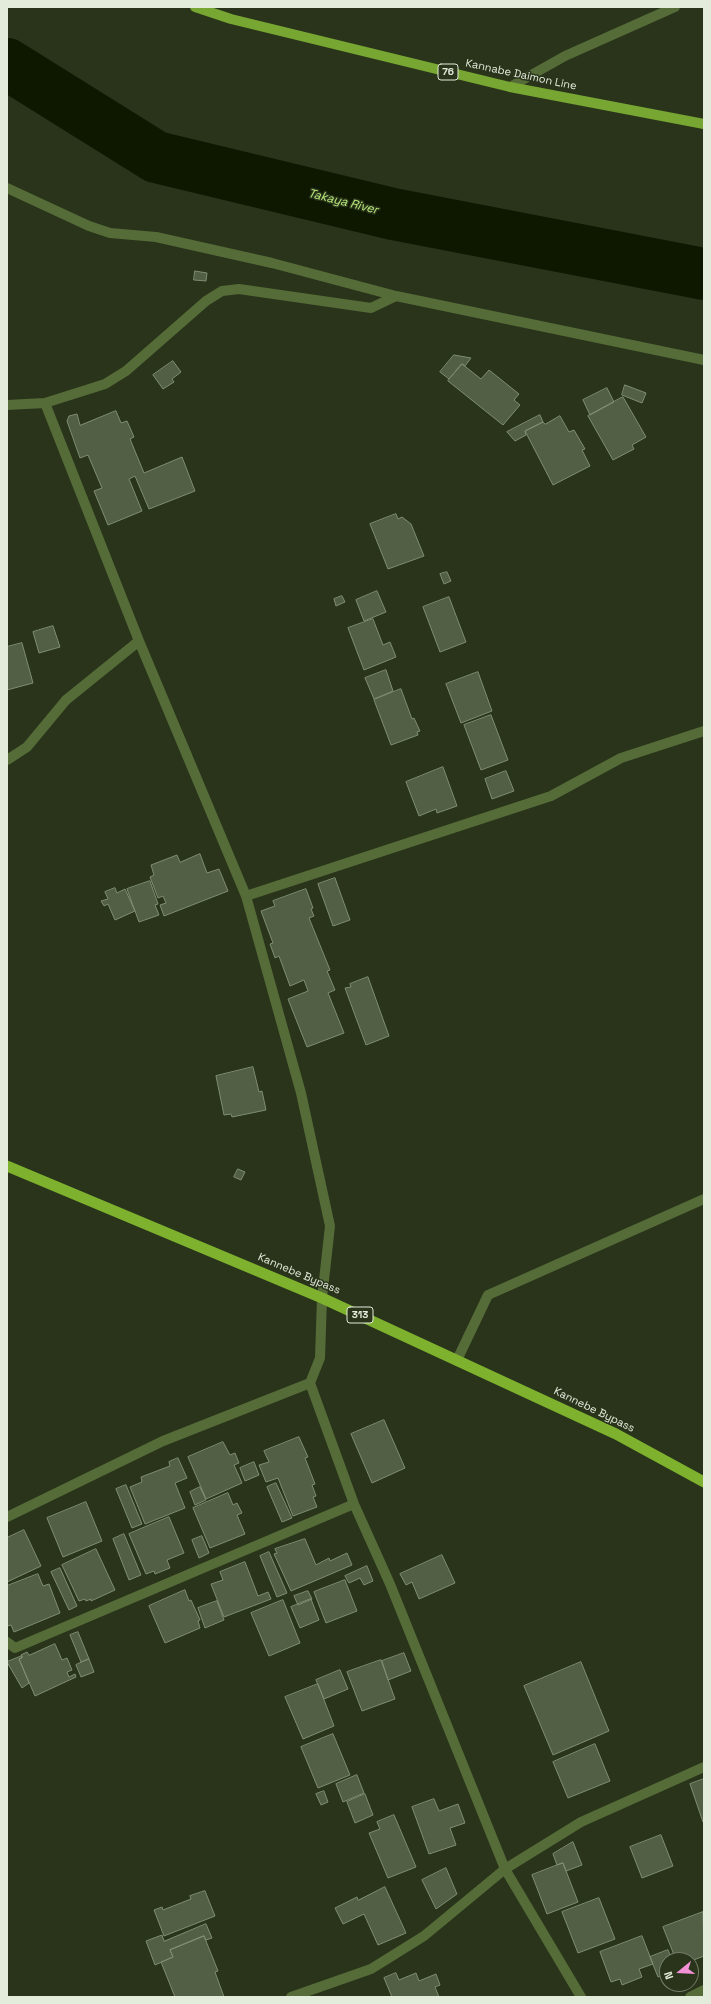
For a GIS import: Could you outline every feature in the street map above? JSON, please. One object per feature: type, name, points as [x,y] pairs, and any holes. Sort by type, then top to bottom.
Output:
[{"type":"highway","name":"Kannebe Bypass","points":[[7,1166],[322,1298],[616,1434],[704,1482]]},
{"type":"main road","name":"Kannabe Daimon Line","points":[[194,7],[231,19],[510,87],[704,124]]},
{"type":"street","points":[[510,87],[565,56],[675,7]]},
{"type":"street","points":[[7,188],[88,226],[110,233],[156,237],[272,264],[396,296],[704,360]]},
{"type":"street","points":[[7,405],[45,404],[105,384],[126,371],[206,301],[222,291],[239,289],[371,308],[396,296]]},
{"type":"street","points":[[45,404],[139,641],[246,896],[300,1094],[330,1226],[322,1298],[320,1358],[310,1383],[354,1504],[390,1584],[505,1869],[582,1997]]},
{"type":"street","points":[[7,760],[27,747],[66,700],[139,641]]},
{"type":"street","points":[[246,896],[550,796],[621,758],[704,731]]},
{"type":"street","points":[[457,1360],[488,1295],[704,1199]]},
{"type":"street","points":[[7,1518],[163,1441],[310,1383]]},
{"type":"street","points":[[7,1642],[15,1648],[354,1504]]},
{"type":"street","points":[[291,1997],[370,1969],[424,1936],[505,1869],[581,1822],[704,1766]]},
{"type":"street","points":[[690,1997],[704,1990]]},
{"type":"building","points":[[195,271],[207,273],[206,281],[194,280]]},
{"type":"building","points":[[454,355],[471,358],[465,366],[462,364],[449,379],[440,372]]},
{"type":"building","points":[[173,361],[181,372],[172,379],[174,382],[163,389],[153,375]]},
{"type":"building","points":[[462,364],[481,379],[489,370],[519,394],[514,400],[520,405],[503,425],[448,381]]},
{"type":"building","points":[[625,385],[646,393],[642,403],[622,395]]},
{"type":"building","points":[[607,388],[614,402],[590,415],[583,400]]},
{"type":"building","points":[[623,397],[646,437],[632,445],[634,449],[613,460],[588,416]]},
{"type":"building","points":[[116,411],[121,423],[127,421],[134,437],[130,439],[144,473],[182,457],[195,491],[149,509],[135,476],[129,479],[142,511],[108,525],[94,491],[102,488],[88,455],[80,458],[67,421],[69,416],[77,414],[80,425]]},
{"type":"building","points":[[540,415],[543,422],[525,431],[526,435],[515,441],[507,432]]},
{"type":"building","points":[[560,416],[569,432],[574,430],[585,449],[582,450],[590,466],[553,485],[525,431],[543,422],[545,424]]},
{"type":"building","points":[[396,514],[398,519],[402,517],[411,524],[424,556],[388,569],[370,524]]},
{"type":"building","points":[[447,572],[451,581],[444,584],[440,574]]},
{"type":"building","points":[[377,591],[386,612],[364,621],[356,600]]},
{"type":"building","points":[[342,596],[345,602],[336,606],[334,599]]},
{"type":"building","points":[[449,597],[466,642],[440,652],[423,607]]},
{"type":"building","points":[[373,619],[383,645],[390,642],[396,657],[364,670],[348,628]]},
{"type":"building","points":[[53,626],[60,647],[39,653],[33,632]]},
{"type":"building","points":[[22,643],[33,683],[7,690],[7,647]]},
{"type":"building","points":[[386,670],[393,691],[374,699],[365,678]]},
{"type":"building","points":[[478,672],[492,711],[461,723],[446,684]]},
{"type":"building","points":[[401,689],[412,719],[414,718],[420,731],[417,732],[418,735],[391,745],[374,700]]},
{"type":"building","points":[[491,715],[508,760],[481,770],[464,725]]},
{"type":"building","points":[[443,767],[457,806],[437,813],[436,809],[419,816],[406,782]]},
{"type":"building","points":[[506,771],[514,791],[492,799],[485,779]]},
{"type":"building","points":[[200,854],[207,873],[219,869],[228,891],[164,916],[160,905],[166,903],[163,896],[158,898],[150,877],[154,875],[151,865],[177,855],[180,862]]},
{"type":"building","points":[[335,878],[350,920],[333,926],[318,884]]},
{"type":"building","points":[[150,881],[158,904],[155,905],[159,915],[139,922],[127,889]]},
{"type":"building","points":[[115,888],[117,893],[125,889],[135,911],[115,920],[108,904],[104,906],[101,901],[108,899],[105,892]]},
{"type":"building","points":[[306,889],[313,908],[311,909],[314,916],[309,918],[330,970],[327,971],[335,990],[328,993],[344,1033],[307,1047],[288,999],[308,991],[304,980],[290,986],[279,956],[275,958],[270,944],[273,943],[261,911],[275,906],[273,901]]},
{"type":"building","points":[[368,977],[389,1036],[366,1045],[345,988],[351,987],[350,984]]},
{"type":"building","points":[[253,1067],[259,1092],[262,1091],[266,1110],[232,1117],[231,1114],[224,1115],[216,1076]]},
{"type":"building","points":[[238,1169],[245,1172],[241,1180],[234,1177]]},
{"type":"building","points":[[384,1420],[405,1468],[372,1483],[351,1434]]},
{"type":"building","points":[[299,1437],[308,1457],[305,1458],[315,1484],[312,1485],[316,1496],[313,1497],[317,1507],[293,1516],[278,1478],[266,1482],[259,1465],[269,1462],[264,1451]]},
{"type":"building","points":[[223,1442],[230,1455],[235,1453],[239,1463],[234,1465],[242,1483],[206,1499],[188,1457]]},
{"type":"building","points":[[178,1458],[187,1478],[175,1483],[185,1508],[145,1524],[130,1487],[142,1482],[141,1477],[170,1466],[169,1462]]},
{"type":"building","points":[[254,1462],[259,1475],[245,1481],[240,1468]]},
{"type":"building","points":[[276,1483],[292,1518],[282,1522],[267,1487]]},
{"type":"building","points":[[126,1485],[142,1524],[132,1528],[116,1489]]},
{"type":"building","points":[[200,1487],[206,1500],[195,1505],[190,1492]]},
{"type":"building","points":[[228,1493],[233,1505],[237,1503],[242,1513],[237,1515],[245,1534],[210,1548],[193,1508]]},
{"type":"building","points":[[86,1502],[102,1541],[63,1557],[47,1518]]},
{"type":"building","points":[[169,1517],[184,1553],[167,1560],[170,1568],[155,1574],[154,1571],[146,1574],[129,1534]]},
{"type":"building","points":[[24,1530],[41,1566],[7,1582],[7,1538]]},
{"type":"building","points":[[124,1534],[141,1575],[129,1580],[113,1539]]},
{"type":"building","points":[[202,1536],[209,1553],[199,1558],[192,1540]]},
{"type":"building","points":[[305,1539],[316,1565],[329,1558],[330,1561],[347,1553],[352,1565],[291,1591],[274,1554],[277,1553],[275,1549]]},
{"type":"building","points":[[96,1549],[115,1590],[91,1601],[91,1599],[86,1601],[85,1599],[79,1601],[62,1565]]},
{"type":"building","points":[[269,1552],[287,1593],[277,1597],[260,1556]]},
{"type":"building","points":[[442,1555],[455,1583],[419,1599],[412,1582],[406,1585],[400,1574]]},
{"type":"building","points":[[245,1562],[258,1596],[268,1592],[271,1599],[224,1617],[211,1584],[223,1580],[220,1572]]},
{"type":"building","points":[[367,1566],[373,1581],[364,1585],[360,1578],[349,1583],[345,1576]]},
{"type":"building","points":[[60,1568],[77,1606],[69,1610],[51,1572]]},
{"type":"building","points":[[38,1574],[43,1586],[49,1584],[60,1613],[14,1632],[11,1625],[7,1626],[7,1586]]},
{"type":"building","points":[[345,1580],[357,1611],[326,1623],[314,1592]]},
{"type":"building","points":[[185,1590],[189,1601],[191,1600],[200,1620],[198,1621],[200,1628],[165,1643],[149,1606]]},
{"type":"building","points":[[308,1591],[312,1599],[298,1605],[294,1596]]},
{"type":"building","points":[[311,1599],[319,1620],[300,1628],[291,1607]]},
{"type":"building","points":[[283,1600],[300,1643],[269,1656],[251,1613]]},
{"type":"building","points":[[217,1601],[224,1620],[205,1628],[198,1608]]},
{"type":"building","points":[[78,1632],[89,1659],[81,1662],[70,1635]]},
{"type":"building","points":[[55,1644],[62,1660],[67,1658],[72,1670],[67,1672],[69,1677],[75,1674],[76,1677],[35,1696],[19,1659],[22,1658],[21,1655],[27,1652],[29,1655]]},
{"type":"building","points":[[404,1653],[411,1671],[388,1680],[382,1661]]},
{"type":"building","points":[[22,1656],[22,1658],[19,1659],[29,1683],[22,1688],[7,1662]]},
{"type":"building","points":[[89,1659],[94,1672],[81,1677],[76,1665]]},
{"type":"building","points":[[381,1660],[395,1699],[362,1711],[347,1672]]},
{"type":"building","points":[[581,1662],[609,1731],[553,1755],[524,1686]]},
{"type":"building","points":[[340,1670],[348,1689],[324,1699],[316,1680]]},
{"type":"building","points":[[318,1684],[334,1726],[303,1739],[285,1697]]},
{"type":"building","points":[[333,1734],[350,1775],[318,1788],[301,1747]]},
{"type":"building","points":[[595,1744],[610,1781],[568,1798],[553,1762]]},
{"type":"building","points":[[357,1775],[364,1793],[343,1802],[336,1784]]},
{"type":"building","points":[[704,1779],[704,1822],[703,1822],[690,1784]]},
{"type":"building","points":[[324,1791],[328,1802],[321,1805],[316,1794]]},
{"type":"building","points":[[365,1794],[373,1815],[355,1823],[347,1802]]},
{"type":"building","points":[[434,1799],[439,1811],[458,1804],[465,1823],[450,1828],[456,1845],[429,1854],[412,1807]]},
{"type":"building","points":[[394,1815],[416,1867],[388,1878],[369,1833],[380,1829],[377,1822]]},
{"type":"building","points":[[661,1835],[673,1866],[642,1878],[630,1847]]},
{"type":"building","points":[[573,1842],[582,1865],[566,1871],[563,1863],[557,1865],[553,1854]]},
{"type":"building","points":[[563,1863],[578,1902],[547,1914],[532,1875]]},
{"type":"building","points":[[446,1868],[457,1894],[436,1909],[422,1880]]},
{"type":"building","points":[[385,1887],[406,1933],[378,1945],[364,1914],[343,1924],[335,1908],[357,1897],[358,1900]]},
{"type":"building","points":[[205,1891],[215,1916],[164,1936],[154,1910],[162,1907],[163,1910],[191,1899],[190,1896]]},
{"type":"building","points":[[599,1898],[615,1939],[578,1953],[562,1912]]},
{"type":"building","points":[[703,1912],[704,1956],[699,1958],[699,1952],[673,1952],[663,1927]]},
{"type":"building","points":[[206,1924],[212,1938],[206,1940],[204,1936],[170,1950],[173,1957],[155,1965],[146,1941],[162,1935],[164,1941]]},
{"type":"building","points":[[204,1936],[218,1971],[215,1972],[224,1997],[175,1997],[161,1962],[173,1957],[170,1950]]},
{"type":"building","points":[[642,1936],[653,1964],[639,1969],[642,1977],[622,1985],[620,1979],[611,1982],[600,1952]]},
{"type":"building","points":[[659,1954],[658,1977],[650,1957]]},
{"type":"building","points":[[396,1973],[399,1980],[416,1973],[419,1981],[436,1974],[440,1985],[435,1987],[439,1997],[392,1997],[384,1978]]},
{"type":"waterway","name":"Takaya River","points":[[7,64],[156,157],[393,214],[704,274]]}]
